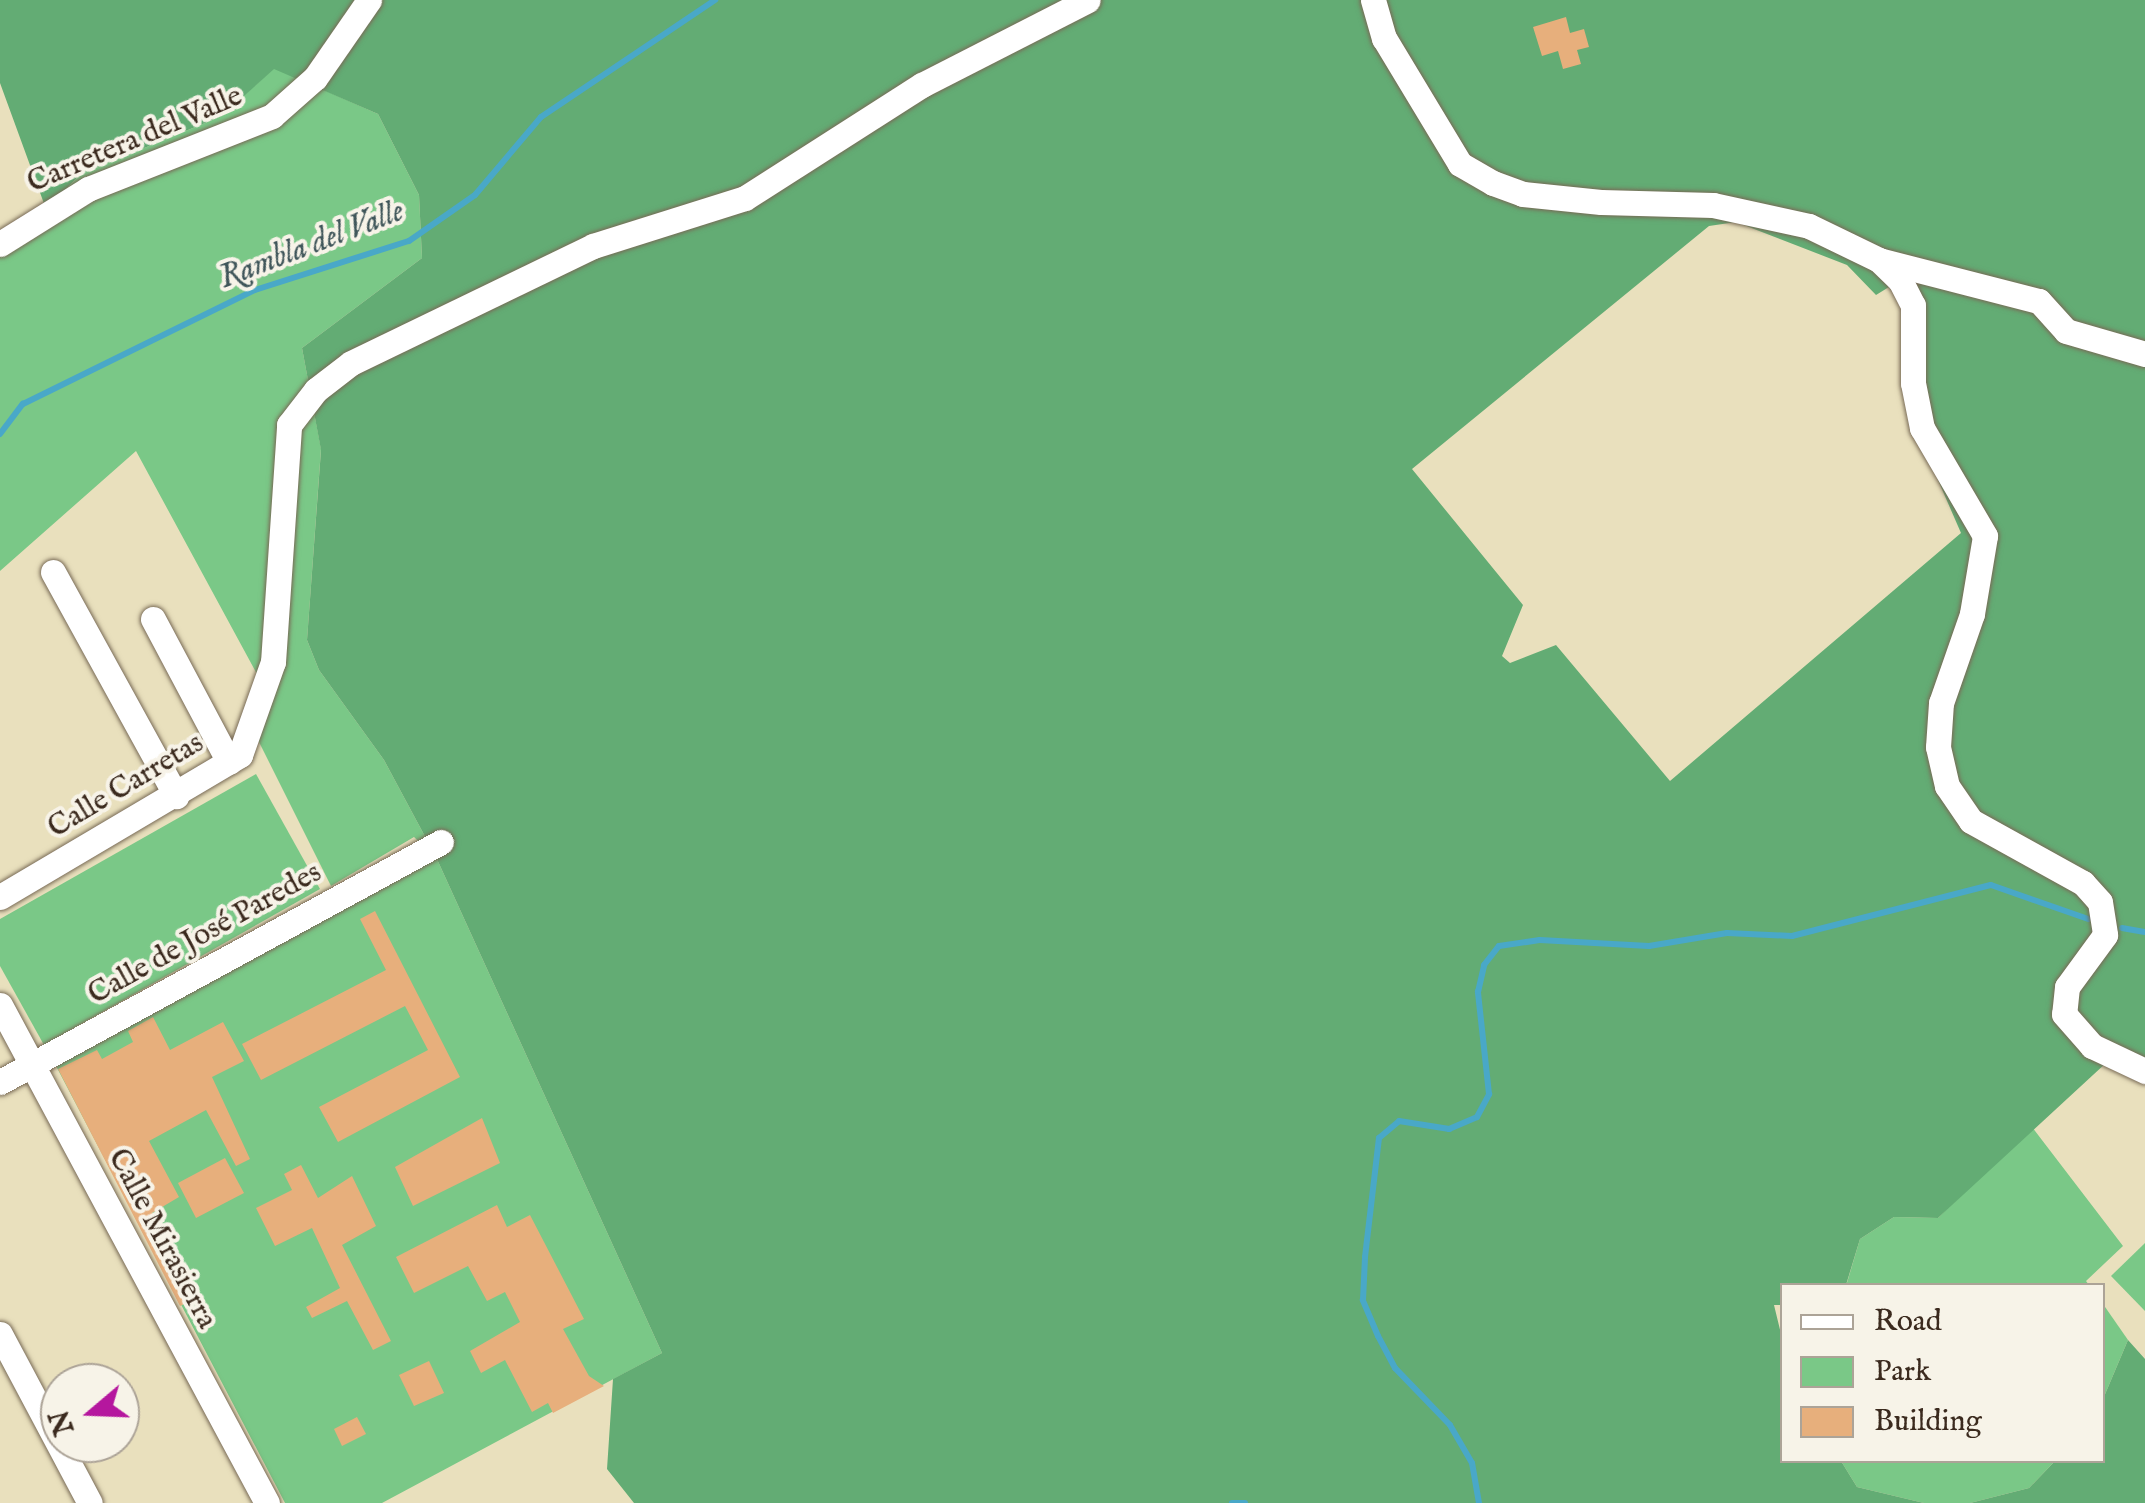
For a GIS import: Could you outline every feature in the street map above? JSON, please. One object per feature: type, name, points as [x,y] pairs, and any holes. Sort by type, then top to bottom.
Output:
[{"type":"street","name":"Carretera del Valle","points":[[0,244],[88,189],[272,116],[315,78],[369,0]]},
{"type":"street","name":"Calle Carretas","points":[[0,898],[240,755],[274,662],[282,469],[289,425],[316,390],[352,362],[593,246],[745,198],[922,84],[1088,0]]},
{"type":"street","points":[[1373,0],[1384,38],[1460,164],[1522,194],[1809,226],[1879,260],[2039,301],[2066,331],[2145,354]]},
{"type":"street","points":[[1879,260],[1912,305],[1913,383],[1922,428],[1985,536],[1972,614],[1941,703],[1938,747],[1948,786],[1971,821],[2083,883],[2100,902],[2104,935],[2067,987],[2064,1014],[2092,1046],[2145,1071]]},
{"type":"street","points":[[53,572],[176,796]]},
{"type":"street","points":[[153,619],[229,762]]},
{"type":"street","name":"Calle de José Paredes","points":[[0,1082],[440,842]]},
{"type":"street","name":"Calle Mirasierra","points":[[0,1005],[267,1503]]},
{"type":"street","points":[[0,1334],[90,1503]]},
{"type":"green space","points":[[0,0],[2145,0],[2145,1079],[2106,1063],[1938,1218],[1894,1217],[1860,1239],[1847,1283],[1780,1283],[1780,1305],[1774,1305],[1780,1330],[1780,1463],[1842,1463],[1857,1487],[1924,1503],[634,1503],[607,1469],[613,1379],[662,1353],[436,857],[384,760],[319,670],[307,640],[321,450],[302,348],[422,258],[419,195],[378,114],[274,69],[222,116],[81,174],[46,209],[0,83]],"holes":[[[1736,222],[1847,265],[1876,295],[1889,287],[1900,301],[1921,441],[1961,533],[1670,781],[1556,645],[1510,663],[1502,656],[1523,605],[1412,469],[1709,226]]]},
{"type":"green space","points":[[274,68],[378,114],[419,195],[422,258],[302,348],[321,449],[307,640],[319,670],[384,760],[436,857],[662,1353],[382,1503],[285,1503],[55,1064],[435,857],[414,837],[331,886],[246,716],[258,676],[136,451],[0,571],[0,256],[81,174],[222,116]]},
{"type":"green space","points":[[256,774],[320,889],[44,1045],[0,966],[0,919]]},
{"type":"green space","points":[[2032,1127],[2123,1246],[2088,1283],[1847,1283],[1860,1239],[1894,1217],[1938,1218]]},
{"type":"green space","points":[[2145,1243],[2145,1311],[2111,1276]]},
{"type":"green space","points":[[2105,1307],[2128,1340],[2105,1394]]},
{"type":"green space","points":[[2128,1340],[2145,1359],[2145,1503],[1970,1503],[2029,1488],[2053,1463],[2105,1463],[2105,1394]]},
{"type":"green space","points":[[1842,1463],[2053,1463],[2029,1488],[1970,1503],[1924,1503],[1857,1487]]},
{"type":"building","points":[[1566,17],[1570,33],[1584,29],[1589,47],[1577,50],[1581,64],[1563,69],[1558,51],[1542,56],[1533,27]]},
{"type":"building","points":[[375,911],[460,1077],[338,1142],[319,1107],[428,1050],[405,1006],[261,1080],[242,1044],[386,970],[360,919]]},
{"type":"building","points":[[153,1017],[170,1050],[223,1022],[244,1061],[212,1077],[250,1159],[236,1166],[206,1110],[149,1141],[179,1197],[152,1213],[195,1299],[180,1306],[58,1069],[97,1050],[102,1059],[133,1042],[128,1031]]},
{"type":"building","points":[[482,1118],[500,1163],[413,1206],[395,1167]]},
{"type":"building","points":[[225,1158],[244,1193],[196,1218],[178,1183]]},
{"type":"building","points":[[301,1165],[318,1198],[352,1176],[376,1226],[342,1245],[391,1341],[373,1350],[347,1301],[312,1318],[306,1307],[340,1288],[312,1228],[275,1246],[256,1208],[292,1190],[284,1174]]},
{"type":"building","points":[[497,1205],[507,1227],[530,1215],[584,1319],[563,1329],[589,1376],[604,1386],[553,1413],[548,1403],[532,1412],[505,1360],[481,1373],[470,1351],[520,1322],[505,1292],[487,1301],[468,1266],[414,1293],[396,1257]]},
{"type":"building","points":[[429,1361],[444,1393],[414,1406],[399,1375]]},
{"type":"building","points":[[357,1417],[366,1434],[342,1446],[334,1429]]},
{"type":"waterway","name":"Rambla del Valle","points":[[0,434],[23,404],[255,290],[409,241],[475,195],[541,117],[715,0]]},
{"type":"waterway","points":[[1479,1503],[1472,1463],[1450,1425],[1395,1368],[1363,1300],[1379,1138],[1399,1121],[1449,1129],[1477,1117],[1489,1094],[1478,992],[1484,965],[1499,946],[1540,940],[1649,946],[1727,933],[1792,936],[1991,885],[2088,919]]},
{"type":"waterway","points":[[2122,928],[2145,932]]},
{"type":"waterway","points":[[1232,1503],[1245,1503]]}]
